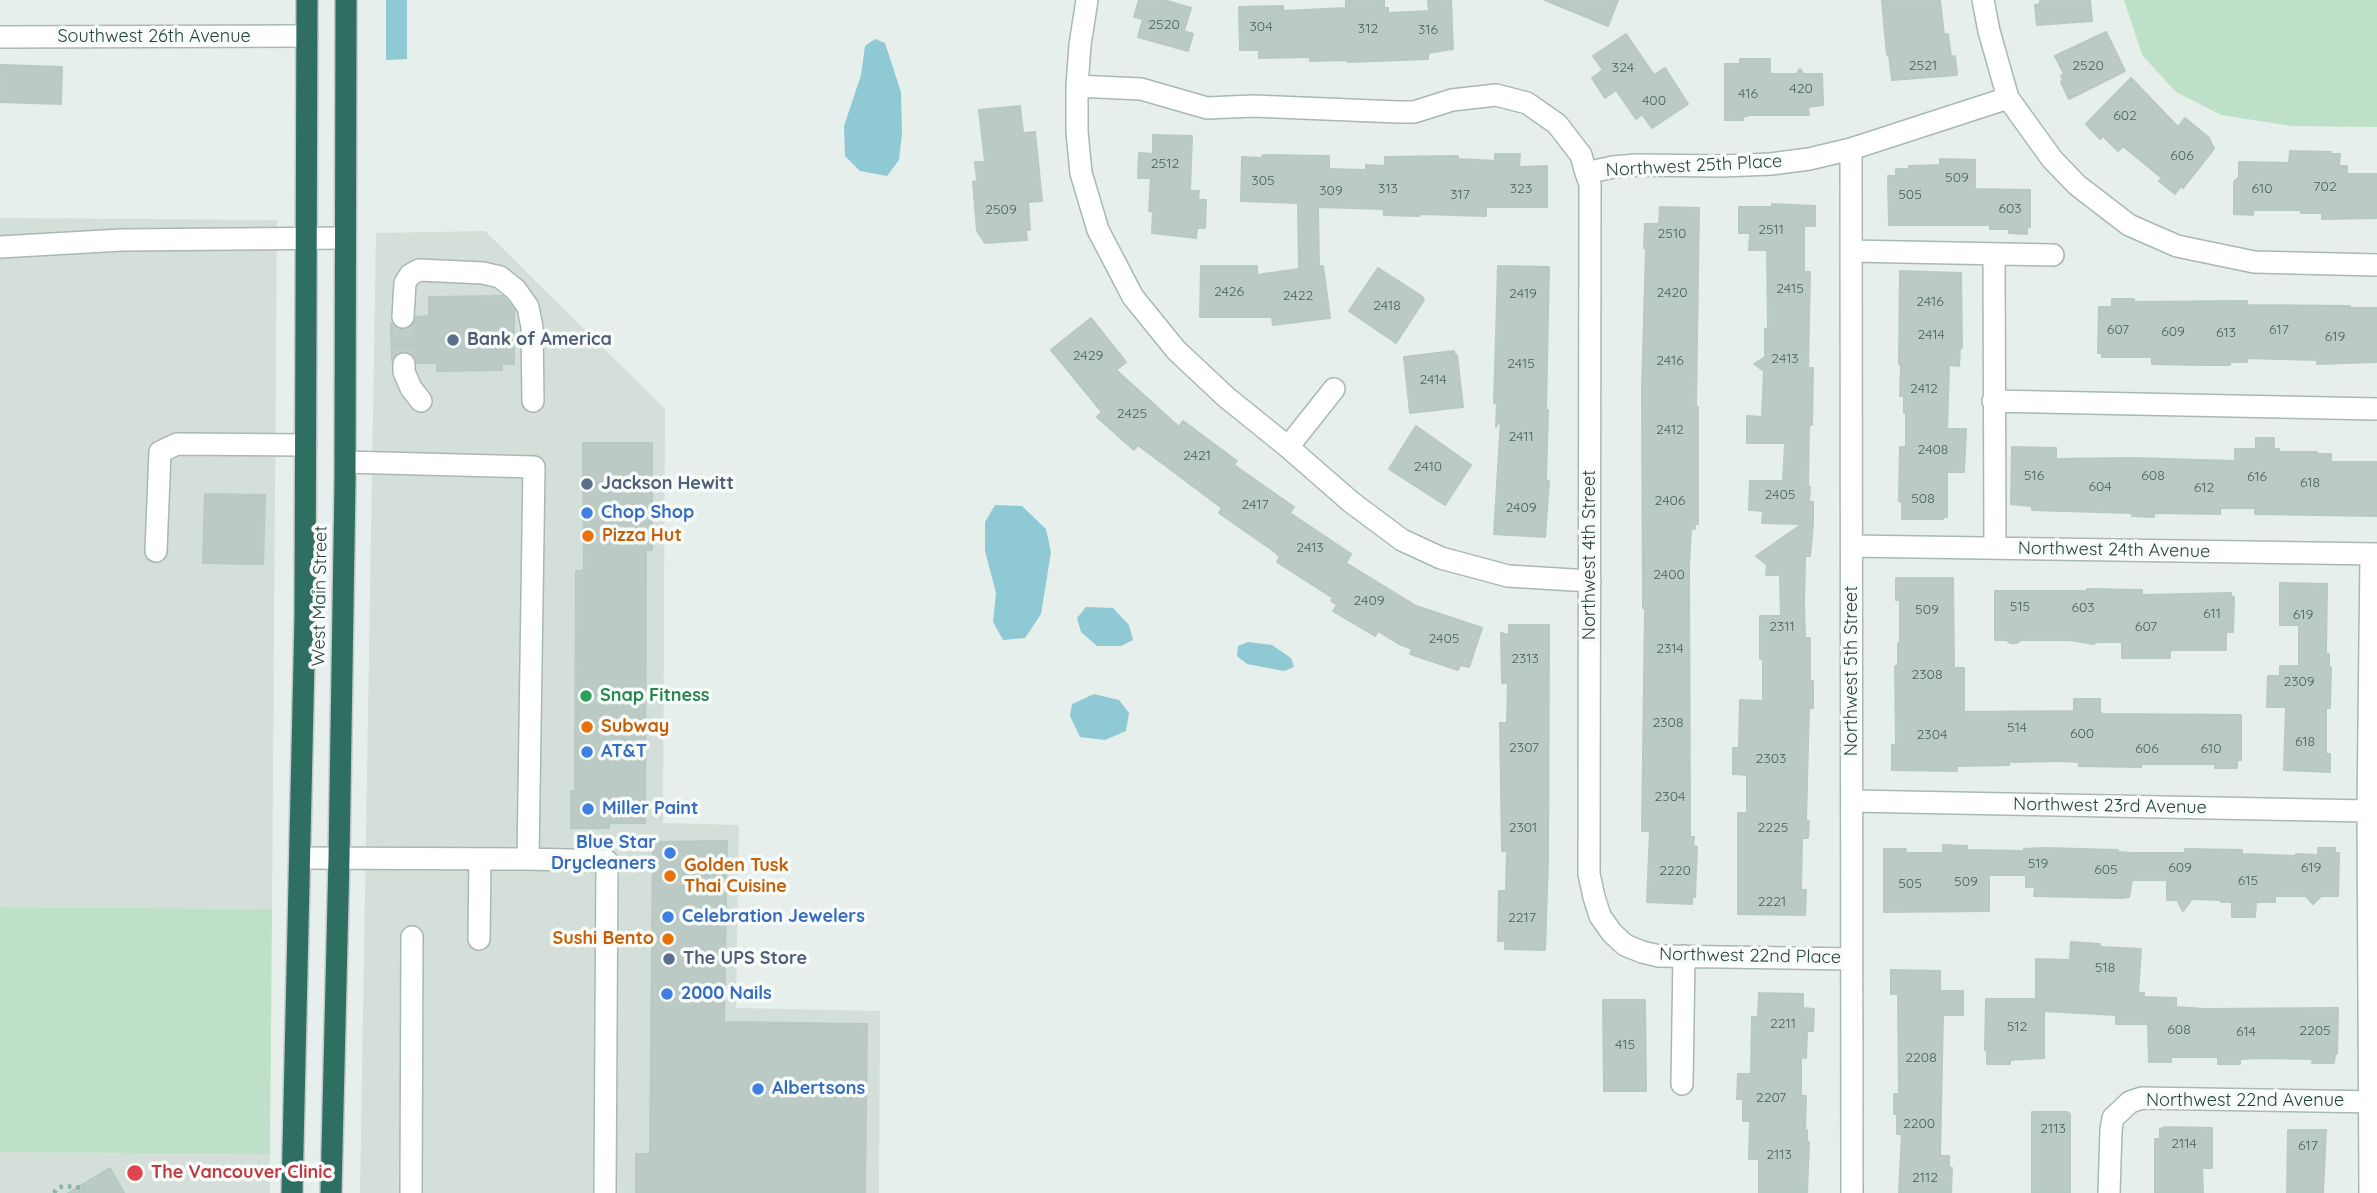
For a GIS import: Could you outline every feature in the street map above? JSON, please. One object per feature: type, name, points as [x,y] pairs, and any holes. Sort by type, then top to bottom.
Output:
[{"type":"highway","name":"West Main Street","points":[[292,1193],[306,445],[307,0]]},
{"type":"highway","name":"West Main Street","points":[[331,1193],[345,463],[346,0]]},
{"type":"street","points":[[1087,0],[1077,86],[1077,132],[1081,173],[1098,230],[1133,298],[1176,350],[1226,397],[1351,502],[1402,540],[1441,558],[1508,576],[1590,581]]},
{"type":"street","points":[[1983,0],[2008,98],[2052,159],[2069,177],[2129,225],[2177,246],[2255,261],[2377,265]]},
{"type":"street","name":"Southwest 26th Avenue","points":[[0,37],[307,36]]},
{"type":"street","name":"Northwest 25th Place","points":[[1077,86],[1141,89],[1207,108],[1253,106],[1414,112],[1452,100],[1496,95],[1527,103],[1557,124],[1581,155],[1586,173],[1636,165],[1771,164],[1809,159],[1851,149],[2008,98]]},
{"type":"street","name":"Northwest 5th Street","points":[[1851,149],[1852,1193]]},
{"type":"street","name":"Northwest 4th Street","points":[[1586,173],[1590,184],[1590,874],[1600,916],[1612,933]]},
{"type":"street","points":[[0,247],[122,240],[345,238]]},
{"type":"street","points":[[1851,251],[2053,255]]},
{"type":"street","points":[[1994,254],[1995,548]]},
{"type":"street","points":[[402,317],[405,283],[410,275],[419,270],[483,273],[500,277],[516,290],[528,307],[533,338],[533,401]]},
{"type":"street","points":[[404,364],[404,372],[411,388],[421,401]]},
{"type":"street","points":[[1288,447],[1334,389]]},
{"type":"street","points":[[1993,401],[2377,409]]},
{"type":"street","points":[[156,551],[160,452],[177,444],[306,445]]},
{"type":"street","points":[[345,463],[534,467],[528,859]]},
{"type":"street","name":"Northwest 24th Avenue","points":[[1852,546],[2374,554]]},
{"type":"street","points":[[2370,1193],[2373,1102],[2368,811],[2374,554]]},
{"type":"street","name":"Northwest 23rd Avenue","points":[[1852,801],[2368,811]]},
{"type":"street","points":[[300,858],[607,861],[605,1193]]},
{"type":"street","points":[[479,939],[480,859]]},
{"type":"street","name":"Northwest 22nd Place","points":[[1612,933],[1625,944],[1659,956],[1851,959]]},
{"type":"street","points":[[411,1193],[412,937]]},
{"type":"street","points":[[1682,1084],[1684,956]]},
{"type":"street","name":"Northwest 22nd Avenue","points":[[2109,1193],[2113,1118],[2117,1111],[2130,1102],[2142,1098],[2373,1102]]},
{"type":"path","points":[[54,1193],[64,1185],[85,1188]]},
{"type":"shaded area","points":[[0,218],[277,220],[272,909],[0,907]]},
{"type":"shaded area","points":[[485,231],[665,409],[663,823],[739,825],[736,1008],[880,1011],[879,1193],[360,1193],[376,233]]},
{"type":"shaded area","name":"The Vancouver Clinic","points":[[0,1152],[270,1154],[270,1193],[0,1193]]},
{"type":"green space","points":[[2124,0],[2377,0],[2377,127],[2291,126],[2221,115],[2176,92],[2142,55]]},
{"type":"green space","points":[[0,907],[272,909],[270,1154],[0,1152]]},
{"type":"water","points":[[386,0],[407,0],[407,59],[386,60]]},
{"type":"water","points":[[875,39],[885,43],[901,92],[902,133],[899,160],[887,176],[860,171],[845,156],[844,126],[861,75],[865,46]]},
{"type":"water","points":[[995,505],[1022,506],[1046,529],[1051,552],[1041,614],[1025,638],[1003,640],[993,622],[996,593],[985,551],[985,522]]},
{"type":"water","points":[[1086,607],[1113,608],[1129,625],[1133,640],[1121,646],[1097,646],[1081,632],[1077,618]]},
{"type":"water","points":[[1248,642],[1272,645],[1291,658],[1294,667],[1284,671],[1247,664],[1237,656],[1238,646]]},
{"type":"water","points":[[1094,694],[1119,700],[1129,713],[1126,731],[1105,740],[1080,737],[1070,716],[1072,704]]},
{"type":"building","points":[[1139,0],[1164,0],[1191,8],[1184,31],[1193,34],[1188,51],[1138,37],[1143,19],[1134,17]]},
{"type":"building","points":[[1346,0],[1384,0],[1384,8],[1388,8],[1388,13],[1429,11],[1428,1],[1451,0],[1453,49],[1428,53],[1428,59],[1348,62],[1310,61],[1310,57],[1259,58],[1259,50],[1240,50],[1239,7],[1283,6],[1283,11],[1346,8]]},
{"type":"building","points":[[1545,0],[1618,0],[1608,26]]},
{"type":"building","points":[[1882,0],[1940,0],[1944,35],[1948,34],[1951,57],[1955,56],[1957,75],[1892,80]]},
{"type":"building","points":[[2040,0],[2090,0],[2092,21],[2037,25],[2035,5],[2040,4]]},
{"type":"building","points":[[2106,32],[2125,71],[2069,99],[2061,82],[2061,76],[2064,74],[2055,56]]},
{"type":"building","points":[[1626,34],[1654,75],[1665,68],[1688,104],[1652,128],[1642,114],[1636,119],[1616,90],[1605,98],[1592,78],[1603,70],[1593,56]]},
{"type":"building","points":[[1740,59],[1770,59],[1770,74],[1796,74],[1800,69],[1804,74],[1822,74],[1823,105],[1808,107],[1809,115],[1749,115],[1743,117],[1743,120],[1725,120],[1725,64],[1740,64]]},
{"type":"building","points":[[0,65],[62,67],[61,104],[0,102]]},
{"type":"building","points":[[2131,78],[2178,127],[2185,118],[2209,138],[2214,149],[2183,188],[2181,186],[2175,194],[2159,181],[2162,178],[2123,146],[2118,151],[2103,136],[2100,139],[2086,124]]},
{"type":"building","points":[[1020,106],[1023,133],[1035,132],[1042,201],[1028,202],[1030,230],[1026,230],[1027,240],[985,243],[977,231],[973,182],[977,181],[975,162],[985,162],[979,110]]},
{"type":"building","points":[[1153,135],[1192,136],[1190,191],[1199,191],[1198,200],[1206,200],[1205,228],[1197,228],[1196,238],[1152,233],[1153,212],[1149,211],[1151,178],[1138,178],[1139,153],[1153,154]]},
{"type":"building","points":[[2290,151],[2340,154],[2339,166],[2347,166],[2347,174],[2377,174],[2377,218],[2322,219],[2322,213],[2301,213],[2301,210],[2253,210],[2253,215],[2234,214],[2234,182],[2239,177],[2239,162],[2289,163]]},
{"type":"building","points":[[1495,154],[1520,154],[1519,167],[1547,166],[1547,207],[1486,207],[1486,216],[1419,216],[1384,215],[1384,209],[1318,207],[1319,266],[1323,266],[1330,318],[1273,325],[1272,317],[1200,317],[1201,266],[1257,266],[1257,275],[1299,269],[1298,203],[1241,201],[1242,157],[1329,156],[1329,169],[1366,170],[1366,165],[1385,166],[1385,157],[1458,156],[1458,159],[1495,161]]},
{"type":"building","points":[[1940,159],[1975,160],[1975,189],[2030,190],[2030,227],[2027,227],[2027,234],[2009,233],[2009,229],[1990,229],[1990,225],[1889,225],[1888,176],[1896,176],[1896,169],[1909,169],[1909,166],[1940,165]]},
{"type":"building","points":[[1772,204],[1815,206],[1815,226],[1804,226],[1804,272],[1810,272],[1808,368],[1813,368],[1808,487],[1809,502],[1813,502],[1813,523],[1810,556],[1805,556],[1804,605],[1805,638],[1810,638],[1810,681],[1813,681],[1813,708],[1809,708],[1806,821],[1809,821],[1808,838],[1802,838],[1801,890],[1806,890],[1805,915],[1738,914],[1738,813],[1747,813],[1747,775],[1733,774],[1733,748],[1739,748],[1740,700],[1763,701],[1760,616],[1781,616],[1780,575],[1766,575],[1767,565],[1756,556],[1802,524],[1762,523],[1763,511],[1749,510],[1750,481],[1783,481],[1785,443],[1747,443],[1747,416],[1762,417],[1764,371],[1754,364],[1765,357],[1765,329],[1768,329],[1767,250],[1749,250],[1750,233],[1739,233],[1739,207],[1772,207]]},
{"type":"building","points":[[1660,207],[1699,208],[1696,407],[1698,524],[1695,524],[1695,529],[1691,529],[1689,566],[1690,837],[1694,837],[1693,846],[1697,847],[1695,897],[1692,897],[1692,904],[1647,902],[1650,831],[1642,831],[1645,608],[1642,390],[1644,248],[1645,224],[1659,224]]},
{"type":"building","points":[[1498,266],[1549,267],[1546,481],[1549,481],[1545,537],[1494,534],[1501,418],[1496,427],[1497,403],[1494,403]]},
{"type":"building","points":[[1378,268],[1424,300],[1396,343],[1349,311]]},
{"type":"building","points":[[1900,271],[1961,273],[1962,348],[1959,366],[1949,365],[1947,429],[1966,429],[1964,472],[1947,472],[1947,517],[1943,519],[1902,519],[1902,502],[1899,501],[1900,447],[1906,447],[1906,413],[1904,396],[1900,396]]},
{"type":"building","name":"Bank of America","points":[[503,296],[514,310],[514,364],[502,364],[502,370],[437,371],[437,363],[417,363],[415,357],[405,351],[397,353],[392,361],[391,323],[403,330],[414,325],[416,317],[429,316],[429,297]]},
{"type":"building","points":[[2112,299],[2134,299],[2134,302],[2247,301],[2247,305],[2377,308],[2377,362],[2317,364],[2317,360],[2247,358],[2247,362],[2230,362],[2230,365],[2205,365],[2152,364],[2152,357],[2102,357],[2102,353],[2098,353],[2099,307],[2112,307]]},
{"type":"building","points":[[1091,318],[1126,362],[1116,370],[1179,427],[1183,421],[1237,461],[1234,465],[1294,507],[1290,513],[1351,554],[1346,563],[1416,606],[1482,628],[1469,667],[1460,665],[1458,670],[1410,654],[1412,649],[1378,631],[1375,636],[1333,611],[1337,605],[1331,601],[1333,598],[1277,562],[1280,557],[1275,552],[1219,513],[1222,508],[1138,445],[1134,450],[1097,417],[1102,412],[1051,350]]},
{"type":"building","points":[[1454,351],[1455,356],[1457,355],[1463,407],[1410,413],[1404,357]]},
{"type":"building","points":[[1416,426],[1471,465],[1445,505],[1389,469]]},
{"type":"building","points":[[2256,438],[2274,438],[2274,449],[2279,449],[2279,452],[2331,454],[2331,462],[2377,462],[2377,516],[2255,514],[2255,508],[2220,508],[2220,514],[2154,513],[2154,517],[2132,516],[2132,513],[2032,510],[2032,506],[2011,504],[2012,447],[2056,448],[2056,459],[2235,461],[2235,449],[2256,449]]},
{"type":"building","points":[[583,443],[652,443],[652,550],[646,550],[645,823],[609,823],[609,828],[571,828],[571,791],[575,791],[576,571],[584,571]]},
{"type":"building","points":[[205,494],[265,495],[263,564],[203,563]]},
{"type":"building","points":[[1896,578],[1953,578],[1954,668],[1964,668],[1964,712],[2074,711],[2074,699],[2100,699],[2100,712],[2103,714],[2241,715],[2241,760],[2237,760],[2237,768],[2215,768],[2215,764],[2079,766],[2079,762],[2059,761],[1957,766],[1957,771],[1892,770],[1892,745],[1896,745],[1895,666],[1898,666],[1900,643],[1900,600],[1896,600]]},
{"type":"building","points":[[2280,583],[2327,584],[2326,654],[2329,654],[2331,667],[2330,708],[2326,708],[2326,754],[2330,754],[2330,772],[2284,770],[2286,707],[2267,707],[2268,676],[2280,676],[2280,666],[2299,666],[2299,625],[2280,625]]},
{"type":"building","points":[[2142,590],[2142,595],[2231,593],[2231,597],[2234,597],[2233,632],[2226,632],[2226,650],[2170,650],[2170,658],[2122,658],[2122,642],[2094,644],[2069,640],[2021,640],[2010,643],[2007,640],[1995,640],[1995,591]]},
{"type":"building","points":[[1509,625],[1549,625],[1545,950],[1505,949],[1505,941],[1498,941],[1499,891],[1506,891],[1507,851],[1502,851],[1500,723],[1507,723],[1508,683],[1502,683],[1501,633],[1509,635]]},
{"type":"building","name":"Albertsons","points":[[727,841],[724,1022],[867,1024],[865,1193],[636,1193],[636,1154],[650,1154],[653,842]]},
{"type":"building","points":[[1943,845],[1967,846],[1967,850],[2024,851],[2044,848],[2118,850],[2132,853],[2185,853],[2185,849],[2242,850],[2242,854],[2296,856],[2318,855],[2318,848],[2335,848],[2335,853],[2339,853],[2338,896],[2321,896],[2313,904],[2306,896],[2275,896],[2275,902],[2256,902],[2255,917],[2232,917],[2232,902],[2221,900],[2192,899],[2183,911],[2177,900],[2167,900],[2167,880],[2132,880],[2129,897],[2121,898],[2034,896],[2035,887],[2026,887],[2026,875],[1989,875],[1989,911],[1884,912],[1884,849],[1906,849],[1905,853],[1943,853]]},
{"type":"building","points":[[2071,942],[2141,949],[2138,993],[2144,993],[2144,997],[2176,998],[2176,1007],[2338,1008],[2337,1054],[2334,1063],[2312,1063],[2313,1059],[2260,1058],[2240,1059],[2240,1064],[2218,1064],[2218,1057],[2171,1057],[2171,1062],[2149,1062],[2148,1024],[2116,1024],[2116,1015],[2044,1011],[2044,1058],[2010,1060],[2010,1064],[1987,1064],[1986,999],[2036,999],[2036,959],[2070,960]]},
{"type":"building","points":[[1891,970],[1940,971],[1940,991],[1963,991],[1963,1015],[1943,1015],[1940,1156],[1949,1156],[1949,1168],[1952,1168],[1951,1193],[1899,1193],[1902,1134],[1897,1134],[1897,1114],[1894,1114],[1894,1094],[1899,1094],[1898,994],[1891,994]]},
{"type":"building","points":[[1759,993],[1803,994],[1803,1008],[1814,1009],[1813,1031],[1807,1031],[1806,1058],[1801,1057],[1801,1096],[1806,1096],[1805,1130],[1809,1142],[1807,1193],[1759,1193],[1759,1159],[1749,1159],[1750,1121],[1743,1121],[1743,1099],[1737,1099],[1738,1074],[1751,1074],[1752,1017],[1758,1017]]},
{"type":"building","points":[[1603,1000],[1645,1000],[1646,1091],[1604,1091]]},
{"type":"building","points":[[2032,1112],[2070,1114],[2070,1193],[2032,1193]]},
{"type":"building","points":[[2212,1128],[2212,1168],[2202,1168],[2203,1193],[2155,1193],[2155,1139],[2160,1139],[2160,1129]]},
{"type":"building","points":[[2288,1130],[2326,1130],[2323,1193],[2287,1193]]},
{"type":"building","points":[[110,1168],[124,1193],[68,1193]]},
{"type":"tunnel","points":[[403,317],[404,364]]},
{"type":"place","name":"Bank of America","points":[[453,340]]},
{"type":"place","name":"Jackson Hewitt","points":[[587,484]]},
{"type":"place","name":"Chop Shop","points":[[587,513]]},
{"type":"place","name":"Pizza Hut","points":[[588,536]]},
{"type":"place","name":"Snap Fitness","points":[[586,696]]},
{"type":"place","name":"Subway","points":[[587,727]]},
{"type":"place","name":"AT&T","points":[[587,752]]},
{"type":"place","name":"Miller Paint","points":[[588,809]]},
{"type":"place","name":"Blue Star Drycleaners","points":[[670,853]]},
{"type":"place","name":"Golden Tusk Thai Cuisine","points":[[670,876]]},
{"type":"place","name":"Celebration Jewelers","points":[[668,917]]},
{"type":"place","name":"Sushi Bento","points":[[668,939]]},
{"type":"place","name":"The UPS Store","points":[[669,959]]},
{"type":"place","name":"2000 Nails","points":[[667,994]]},
{"type":"place","name":"Albertsons","points":[[758,1089]]},
{"type":"place","name":"The Vancouver Clinic","points":[[135,1173]]}]
